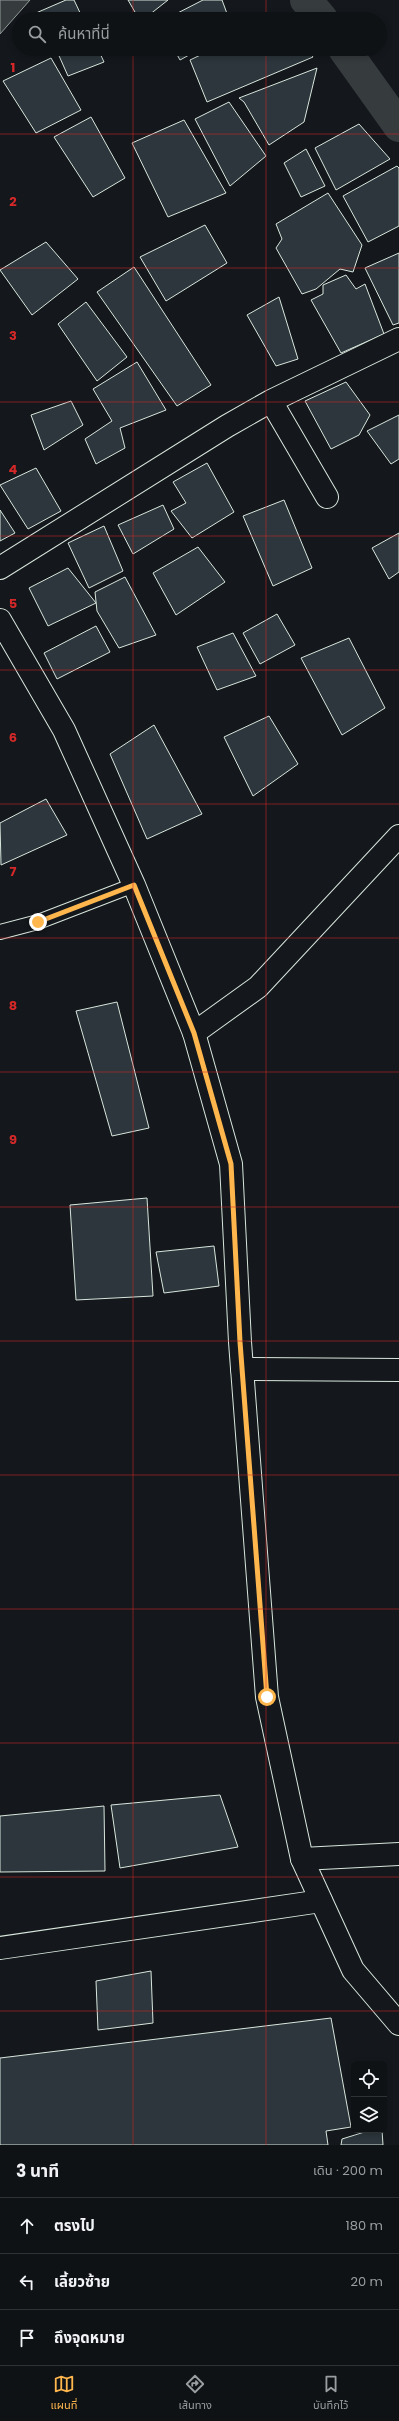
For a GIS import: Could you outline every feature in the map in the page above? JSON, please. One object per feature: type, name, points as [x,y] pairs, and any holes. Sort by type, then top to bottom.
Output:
[{"type":"street","points":[[0,568],[227,426],[271,401],[399,339]]},
{"type":"street","points":[[271,401],[327,497]]},
{"type":"street","points":[[0,620],[64,730],[134,885],[194,1033],[231,1164],[242,1369],[267,1697],[302,1859],[353,1970],[399,2024]]},
{"type":"street","points":[[194,1033],[258,987],[399,836]]},
{"type":"street","points":[[242,1369],[399,1370]]},
{"type":"street","points":[[302,1859],[399,1854]]},
{"type":"street","points":[[0,1948],[321,1901]]},
{"type":"lane","points":[[0,932],[38,922],[134,885]]},
{"type":"shaded area","points":[[0,0],[30,0],[19,12],[12,12],[12,20],[0,34]]},
{"type":"building","points":[[66,0],[74,0],[80,12],[38,12]]},
{"type":"building","points":[[128,0],[168,0],[153,12],[135,12]]},
{"type":"building","points":[[203,0],[222,0],[226,12],[180,12]]},
{"type":"building","points":[[59,56],[101,56],[104,62],[68,76]]},
{"type":"building","points":[[178,56],[187,56],[180,60]]},
{"type":"building","points":[[198,56],[313,57],[207,102],[190,60]]},
{"type":"building","points":[[51,58],[81,110],[36,133],[3,81]]},
{"type":"building","points":[[317,68],[304,122],[269,145],[244,102],[239,98]]},
{"type":"building","points":[[229,102],[266,156],[230,186],[195,119]]},
{"type":"building","points":[[91,117],[125,178],[93,197],[54,137]]},
{"type":"building","points":[[184,120],[226,193],[168,217],[132,143]]},
{"type":"building","points":[[359,124],[390,159],[336,190],[315,148]]},
{"type":"building","points":[[306,149],[325,186],[301,197],[284,163]]},
{"type":"building","points":[[397,166],[399,168],[399,226],[368,242],[343,196]]},
{"type":"building","points":[[328,193],[362,245],[353,272],[340,269],[316,289],[302,294],[276,248],[282,239],[276,224]]},
{"type":"building","points":[[205,225],[227,263],[166,301],[140,257]]},
{"type":"building","points":[[46,242],[78,279],[32,315],[0,270]]},
{"type":"building","points":[[399,253],[399,323],[393,325],[365,268]]},
{"type":"building","points":[[134,267],[211,385],[177,406],[97,292]]},
{"type":"building","points":[[346,275],[356,289],[365,284],[384,334],[341,353],[311,300],[323,294],[323,285]]},
{"type":"building","points":[[279,297],[298,359],[276,366],[247,315]]},
{"type":"building","points":[[86,302],[127,357],[97,381],[58,324]]},
{"type":"building","points":[[137,362],[166,410],[120,428],[125,448],[96,464],[85,439],[112,421],[93,389]]},
{"type":"building","points":[[346,382],[370,415],[359,435],[331,449],[305,401]]},
{"type":"building","points":[[71,401],[83,425],[44,450],[31,415]]},
{"type":"building","points":[[399,415],[399,459],[391,464],[367,431]]},
{"type":"building","points":[[207,463],[234,512],[192,538],[171,511],[186,503],[173,482]]},
{"type":"building","points":[[36,468],[61,511],[28,529],[0,485]]},
{"type":"building","points":[[284,500],[312,568],[273,586],[243,516]]},
{"type":"building","points":[[163,505],[174,529],[133,554],[118,525]]},
{"type":"building","points":[[0,510],[15,533],[0,541]]},
{"type":"building","points":[[104,526],[123,571],[89,588],[68,543]]},
{"type":"building","points":[[399,533],[399,572],[389,579],[372,548]]},
{"type":"building","points":[[198,547],[225,582],[176,615],[153,573]]},
{"type":"building","points":[[68,568],[96,603],[48,626],[29,588]]},
{"type":"building","points":[[125,577],[156,635],[119,648],[97,611],[95,592]]},
{"type":"building","points":[[277,614],[295,645],[260,664],[243,633]]},
{"type":"building","points":[[96,626],[110,652],[57,679],[44,653]]},
{"type":"building","points":[[233,633],[256,676],[217,690],[197,647]]},
{"type":"building","points":[[349,638],[385,708],[342,735],[301,658]]},
{"type":"building","points":[[269,716],[298,764],[253,796],[224,737]]},
{"type":"building","points":[[154,725],[202,814],[147,839],[110,754]]},
{"type":"building","points":[[46,799],[67,835],[1,865],[0,823]]},
{"type":"building","points":[[117,1002],[149,1128],[112,1136],[76,1011]]},
{"type":"building","points":[[147,1198],[153,1296],[76,1300],[70,1205]]},
{"type":"building","points":[[214,1246],[219,1286],[164,1293],[156,1252]]},
{"type":"building","points":[[220,1795],[238,1847],[120,1868],[111,1805]]},
{"type":"building","points":[[104,1806],[105,1871],[0,1872],[0,1816]]},
{"type":"building","points":[[151,1971],[153,2023],[98,2030],[96,1981]]},
{"type":"building","points":[[331,2018],[351,2127],[326,2131],[328,2145],[0,2145],[0,2058]]},
{"type":"building","points":[[361,2133],[382,2133],[383,2145],[341,2145],[342,2139]]},
{"type":"waterway","points":[[306,0],[316,12]]},
{"type":"waterway","points":[[349,56],[399,126]]},
{"type":"route","points":[[38,922],[134,885],[194,1033],[231,1164],[240,1342],[267,1697]]}]
